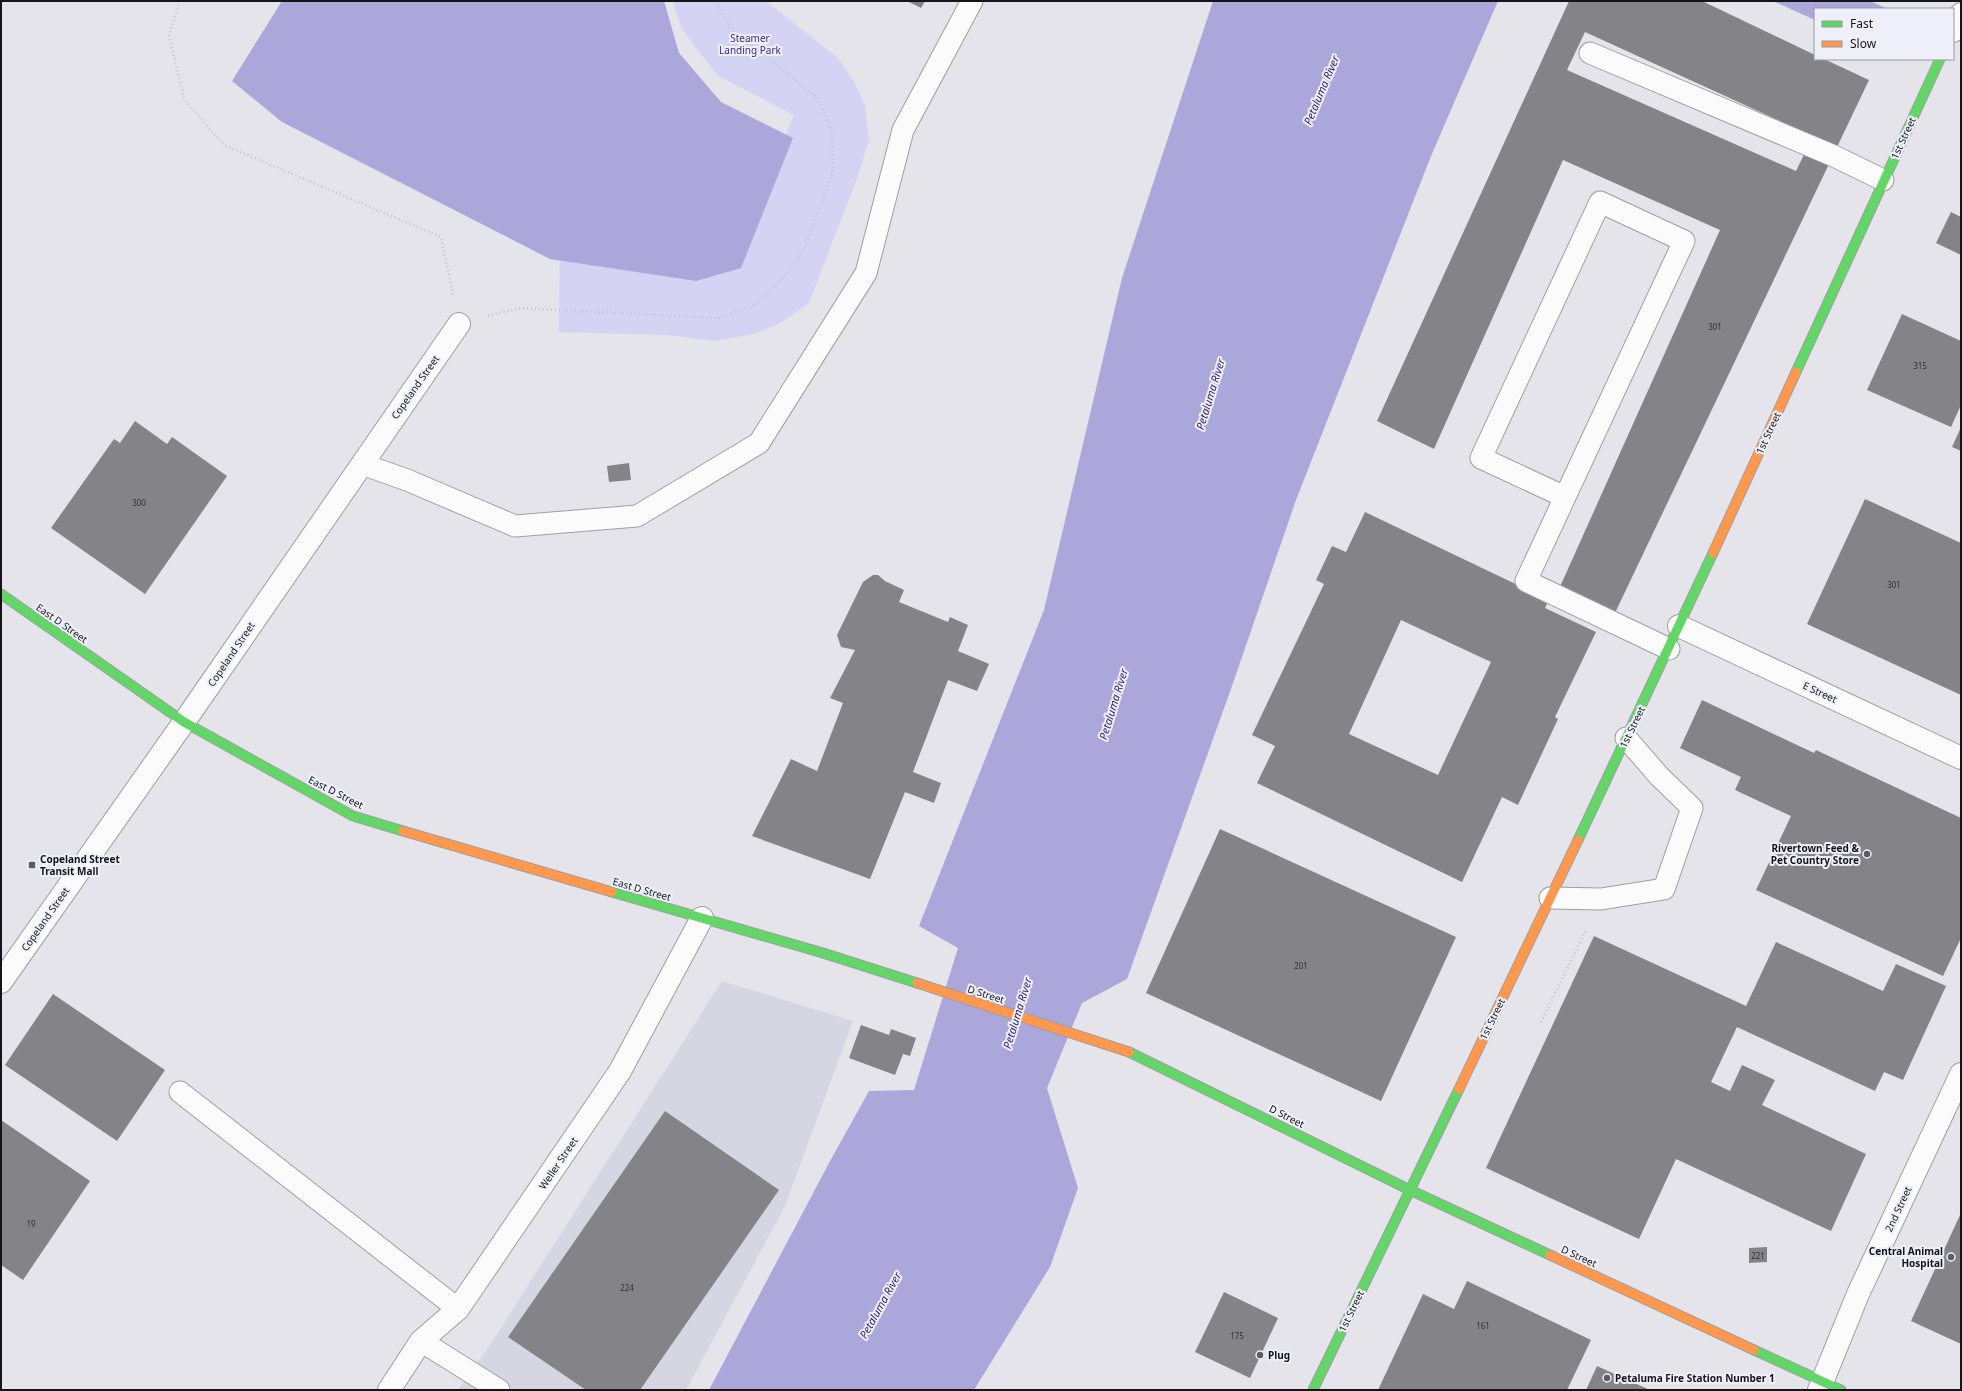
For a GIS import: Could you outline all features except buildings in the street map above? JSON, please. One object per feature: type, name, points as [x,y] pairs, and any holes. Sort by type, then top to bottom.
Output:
[{"type":"street","name":"1st Street","points":[[1312,1390],[1410,1190],[1669,649],[1883,180],[1940,60]]},
{"type":"street","name":"Copeland Street","points":[[1,982],[184,722],[459,324]]},
{"type":"street","name":"East D Street","points":[[1,594],[184,722],[353,816],[702,918]]},
{"type":"street","name":"E Street","points":[[1679,626],[1961,758]]},
{"type":"street","name":"D Street","points":[[702,918],[823,953],[1137,1054],[1410,1190],[1827,1387]]},
{"type":"street","name":"Weller Street","points":[[388,1390],[421,1341],[458,1309],[620,1071],[702,918]]},
{"type":"street","name":"2nd Street","points":[[1827,1387],[1858,1294],[1961,1074]]},
{"type":"lane","points":[[362,464],[407,480],[515,526],[637,516],[759,443],[866,273],[903,130],[972,1]]},
{"type":"lane","points":[[1590,53],[1834,156],[1883,180]]},
{"type":"lane","points":[[1565,497],[1480,458],[1600,202],[1684,241],[1526,581],[1669,649]]},
{"type":"lane","points":[[1550,898],[1601,899],[1664,889],[1692,808],[1659,776],[1626,738]]},
{"type":"lane","points":[[180,1092],[458,1309]]},
{"type":"lane","points":[[421,1341],[499,1390]]},
{"type":"path","points":[[180,1],[169,35],[184,99],[189,105],[224,145],[441,237],[459,324],[519,308],[720,318],[758,303],[784,277],[805,248],[833,171],[832,132],[819,99],[733,30],[714,1]]},
{"type":"path","points":[[1542,1022],[1601,899]]},
{"type":"shaded area","points":[[722,981],[853,1021],[785,1206],[686,1390],[458,1390],[490,1345]]},
{"type":"green space","name":"Steamer Landing Park","points":[[673,1],[766,1],[838,58],[853,80],[865,105],[869,140],[855,184],[809,303],[781,323],[753,334],[714,341],[666,335],[559,332],[560,246],[737,253],[794,115],[718,76],[681,28]]},
{"type":"water","points":[[282,1],[664,1],[679,53],[721,102],[793,138],[741,268],[696,281],[550,259],[282,122],[232,81]]},
{"type":"water","name":"Petaluma River","points":[[1213,1],[1498,1],[1431,156],[1296,500],[1232,686],[1127,979],[1082,1003],[1047,1088],[1078,1188],[1050,1267],[974,1390],[709,1390],[829,1163],[869,1091],[914,1090],[958,948],[919,926],[1044,610],[1122,278]]},
{"type":"water","points":[[1773,1],[1870,1],[1886,8],[1814,8],[1814,20]]},
{"type":"traffic: fast","points":[[1796,372],[1940,60]]},
{"type":"traffic: fast","points":[[1578,840],[1713,553]]},
{"type":"traffic: fast","points":[[1,594],[184,722],[353,816],[403,831]]},
{"type":"traffic: fast","points":[[612,892],[823,953],[917,983]]},
{"type":"traffic: fast","points":[[1129,1052],[1410,1190],[1550,1255]]},
{"type":"traffic: fast","points":[[1313,1390],[1459,1089]]},
{"type":"traffic: fast","points":[[1754,1350],[1841,1390]]},
{"type":"traffic: slow","points":[[1713,553],[1796,372]]},
{"type":"traffic: slow","points":[[403,831],[612,892]]},
{"type":"traffic: slow","points":[[1459,1089],[1578,840]]},
{"type":"traffic: slow","points":[[917,983],[1129,1052]]},
{"type":"traffic: slow","points":[[1550,1255],[1754,1350]]},
{"type":"place","name":"Rivertown Feed & Pet Country Store","points":[[1867,854]]},
{"type":"place","name":"Copeland Street Transit Mall","points":[[32,865]]},
{"type":"place","name":"Central Animal Hospital","points":[[1951,1257]]},
{"type":"place","name":"Plug","points":[[1260,1355]]},
{"type":"place","name":"Petaluma Fire Station Number 1","points":[[1607,1378]]}]
